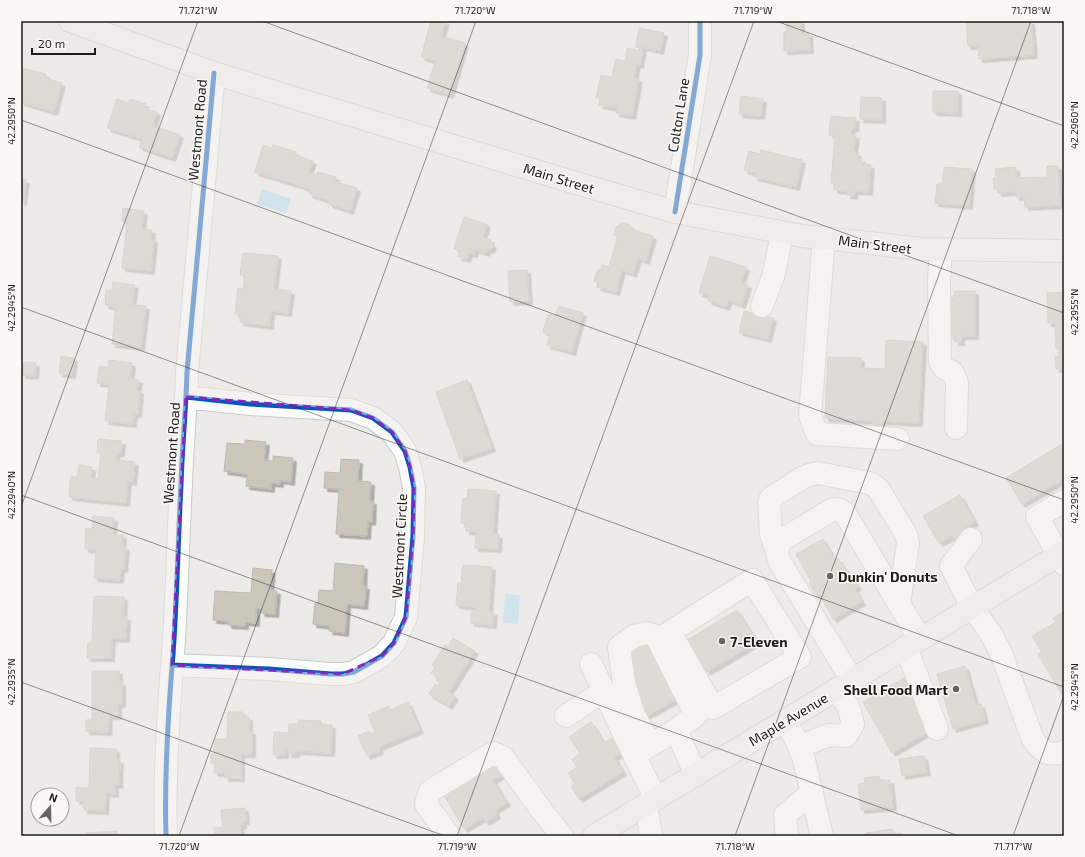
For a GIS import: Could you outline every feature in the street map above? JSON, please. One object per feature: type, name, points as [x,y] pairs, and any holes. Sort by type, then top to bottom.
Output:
[{"type":"main road","name":"Main Street","points":[[70,21],[214,73],[358,118],[675,212],[802,236],[922,249],[1064,251]]},
{"type":"main road","name":"Maple Avenue","points":[[594,836],[972,607],[1062,557]]},
{"type":"street","name":"Colton Lane","points":[[675,212],[700,55],[700,21]]},
{"type":"street","name":"Westmont Road","points":[[166,836],[166,760],[187,372],[214,73]]},
{"type":"street","points":[[762,306],[774,274],[782,232]]},
{"type":"street","points":[[824,238],[810,416],[816,434],[898,439]]},
{"type":"street","points":[[941,250],[939,280],[940,362],[944,368],[952,372],[957,383],[956,428]]},
{"type":"street","name":"Westmont Circle","points":[[172,665],[269,669],[330,674],[354,672],[382,656],[394,643],[406,617],[414,536],[414,488],[405,451],[392,432],[373,418],[350,410],[250,404],[186,397]]},
{"type":"street","points":[[799,746],[829,735],[846,736],[853,724],[844,685],[778,559],[771,534],[769,502],[771,498],[809,474],[818,474],[860,481],[870,483],[875,486],[879,490],[907,537],[908,543],[899,604]]},
{"type":"street","points":[[777,552],[778,545],[782,540],[833,509],[838,497],[860,481]]},
{"type":"street","points":[[1062,557],[1038,517],[1064,501]]},
{"type":"street","points":[[833,509],[841,510],[846,515],[899,604],[913,643],[937,729]]},
{"type":"street","points":[[971,540],[951,566],[972,607],[997,645],[1033,740],[1047,753],[1056,755],[1064,752]]},
{"type":"street","points":[[752,580],[800,657],[728,699],[713,708],[670,632],[752,580]]},
{"type":"street","points":[[642,750],[676,730],[696,715],[656,636],[646,633],[634,636],[619,647],[624,682],[634,715],[642,750],[651,801],[651,836]]},
{"type":"street","points":[[591,664],[604,691],[642,750]]},
{"type":"street","points":[[566,716],[604,691]]},
{"type":"street","points":[[785,721],[803,756],[822,836]]},
{"type":"street","points":[[676,730],[696,775]]},
{"type":"street","points":[[449,836],[426,804],[430,791],[493,753],[503,757],[562,836]]},
{"type":"street","points":[[787,836],[785,815],[812,792]]},
{"type":"highlighted area","points":[[186,397],[351,410],[373,418],[392,432],[405,451],[410,467],[414,488],[413,536],[406,617],[394,643],[382,656],[343,674],[172,665]]},
{"type":"water","points":[[262,189],[291,199],[286,213],[257,204]]},
{"type":"water","points":[[505,594],[520,595],[518,624],[503,623]]},
{"type":"building","points":[[431,21],[446,21],[441,36],[465,43],[450,95],[427,88],[435,61],[421,57]]},
{"type":"building","points":[[787,21],[801,21],[801,34],[809,33],[810,50],[784,51],[784,32],[787,32]]},
{"type":"building","points":[[966,21],[1031,21],[1034,55],[979,59],[978,46],[968,46]]},
{"type":"building","points":[[639,28],[664,33],[660,51],[643,47],[640,65],[637,64],[634,78],[639,79],[632,116],[616,113],[617,108],[599,105],[600,98],[596,98],[601,75],[612,77],[616,59],[625,61],[627,48],[639,51],[640,48],[636,47]]},
{"type":"building","points":[[23,68],[46,74],[45,78],[62,83],[54,112],[21,102],[21,75]]},
{"type":"building","points":[[933,91],[958,91],[958,113],[933,112]]},
{"type":"building","points":[[741,96],[763,99],[761,116],[739,114]]},
{"type":"building","points":[[861,97],[882,98],[882,120],[860,119]]},
{"type":"building","points":[[117,99],[128,103],[130,99],[146,104],[144,108],[157,112],[153,126],[180,135],[172,158],[139,147],[142,139],[107,128]]},
{"type":"building","points":[[831,116],[856,118],[855,128],[852,128],[851,135],[856,135],[854,151],[858,154],[858,159],[862,159],[862,164],[871,165],[869,192],[855,191],[854,196],[847,195],[848,191],[834,190],[834,184],[831,183],[835,135],[829,135]]},
{"type":"building","points":[[263,145],[272,148],[273,145],[296,152],[295,155],[313,161],[309,172],[316,175],[318,172],[336,177],[335,182],[357,188],[350,211],[329,204],[329,201],[309,194],[311,189],[255,172]]},
{"type":"building","points":[[761,150],[802,160],[796,187],[754,177],[755,173],[744,170],[749,151],[760,154]]},
{"type":"building","points":[[1047,166],[1058,166],[1060,205],[1025,207],[1024,197],[1016,197],[1016,192],[998,193],[997,189],[994,189],[993,178],[996,178],[995,169],[1016,167],[1016,178],[1047,177]]},
{"type":"building","points":[[944,167],[972,169],[969,206],[935,203],[937,184],[942,184]]},
{"type":"building","points":[[21,179],[26,180],[23,201],[21,201]]},
{"type":"building","points":[[123,208],[144,211],[142,229],[152,230],[151,239],[154,239],[151,271],[122,268],[127,222],[122,221]]},
{"type":"building","points":[[464,217],[487,224],[483,237],[491,240],[490,243],[493,244],[491,250],[488,249],[486,253],[475,249],[474,254],[469,253],[467,259],[458,257],[460,250],[454,248]]},
{"type":"building","points":[[622,223],[630,225],[633,230],[653,236],[646,261],[638,258],[633,274],[622,270],[616,292],[597,287],[598,283],[594,281],[598,269],[601,270],[602,265],[609,267],[618,235],[614,235],[616,227]]},
{"type":"building","points":[[243,253],[278,256],[274,289],[291,291],[288,313],[271,311],[270,326],[240,322],[240,314],[235,314],[238,288],[243,289],[245,275],[240,275]]},
{"type":"building","points":[[710,256],[746,267],[741,283],[748,285],[742,305],[729,300],[726,307],[708,301],[710,296],[699,293]]},
{"type":"building","points":[[527,270],[529,301],[510,302],[508,271]]},
{"type":"building","points":[[113,282],[135,285],[132,305],[146,306],[141,347],[112,344],[116,307],[105,305],[106,290],[112,291]]},
{"type":"building","points":[[954,291],[975,291],[975,336],[961,336],[961,342],[955,342],[955,336],[950,336],[950,298],[954,298]]},
{"type":"building","points":[[1064,292],[1064,369],[1056,369],[1055,357],[1059,357],[1059,348],[1056,348],[1055,323],[1048,323],[1047,293]]},
{"type":"building","points":[[559,306],[583,313],[572,352],[547,345],[550,334],[543,332],[548,314],[555,316]]},
{"type":"building","points":[[744,311],[773,318],[768,339],[739,332]]},
{"type":"building","points":[[886,340],[923,342],[919,423],[882,421],[882,425],[872,424],[872,421],[825,418],[828,357],[861,358],[861,368],[885,369]]},
{"type":"building","points":[[61,356],[74,358],[72,375],[59,373]]},
{"type":"building","points":[[109,360],[132,363],[130,379],[139,380],[137,390],[140,391],[138,414],[134,414],[133,424],[105,421],[109,384],[97,383],[99,366],[108,367]]},
{"type":"building","points":[[24,362],[36,363],[35,376],[22,375]]},
{"type":"building","points":[[467,380],[492,448],[460,459],[436,392]]},
{"type":"building","points":[[98,439],[122,441],[121,453],[117,453],[116,460],[135,462],[133,482],[128,481],[126,503],[69,497],[71,476],[77,477],[79,465],[92,467],[91,479],[98,479],[101,453],[97,452]]},
{"type":"building","points":[[245,440],[266,442],[264,460],[273,461],[273,456],[293,458],[291,482],[280,480],[280,484],[271,483],[271,489],[246,486],[247,474],[224,471],[227,443],[245,444]]},
{"type":"building","points":[[1064,443],[1064,479],[1022,504],[1006,478]]},
{"type":"building","points":[[341,459],[359,460],[358,481],[371,482],[370,501],[373,501],[372,522],[368,521],[367,536],[336,534],[339,489],[324,488],[325,472],[340,473]]},
{"type":"building","points":[[468,489],[496,491],[493,534],[499,535],[498,549],[475,548],[476,532],[466,531],[466,523],[461,523],[463,498],[467,499]]},
{"type":"building","points":[[960,495],[975,522],[963,529],[965,532],[953,539],[952,536],[939,543],[923,516]]},
{"type":"building","points":[[93,516],[114,518],[113,535],[123,535],[122,546],[126,547],[124,569],[121,569],[120,580],[94,578],[96,550],[85,549],[86,528],[92,529]]},
{"type":"building","name":"Dunkin' Donuts","points":[[823,539],[835,560],[838,558],[846,571],[848,570],[858,587],[855,589],[862,602],[833,619],[819,594],[816,595],[809,583],[811,581],[796,554]]},
{"type":"building","points":[[335,563],[364,566],[363,586],[366,586],[364,606],[347,604],[345,633],[329,631],[330,626],[313,624],[315,603],[318,603],[319,590],[333,591]]},
{"type":"building","points":[[463,565],[492,567],[489,612],[494,612],[493,625],[471,623],[471,612],[474,612],[475,607],[456,605],[458,583],[461,583]]},
{"type":"building","points":[[253,568],[272,570],[270,590],[277,591],[275,614],[261,613],[262,609],[256,608],[256,623],[245,622],[245,626],[228,625],[228,621],[213,620],[215,591],[251,593]]},
{"type":"building","points":[[94,596],[124,597],[123,617],[127,617],[126,639],[112,638],[111,658],[87,658],[88,643],[92,643]]},
{"type":"building","name":"7-Eleven","points":[[737,610],[757,642],[707,672],[687,640]]},
{"type":"building","points":[[1064,612],[1064,693],[1062,695],[1038,654],[1042,652],[1032,636],[1056,622],[1053,618]]},
{"type":"building","points":[[647,636],[681,697],[646,716],[634,695],[630,645]]},
{"type":"building","points":[[453,638],[475,651],[449,692],[455,696],[449,706],[429,694],[435,684],[438,686],[440,683],[436,680],[438,677],[431,673],[435,667],[432,665],[445,645],[448,647]]},
{"type":"building","name":"Shell Food Mart","points":[[965,666],[976,705],[981,704],[985,720],[953,729],[937,674]]},
{"type":"building","points":[[92,671],[119,671],[119,682],[122,682],[122,704],[118,704],[118,716],[109,716],[108,732],[86,731],[86,720],[92,720]]},
{"type":"building","points":[[904,678],[933,729],[892,753],[863,702]]},
{"type":"building","points":[[408,702],[420,730],[379,747],[380,751],[367,756],[358,736],[369,731],[371,734],[375,733],[368,715],[389,706],[390,710]]},
{"type":"building","points":[[228,712],[243,712],[243,717],[249,717],[249,731],[252,731],[252,754],[241,754],[241,778],[225,778],[225,773],[214,773],[215,763],[211,763],[211,754],[214,754],[215,739],[227,739]]},
{"type":"building","points":[[299,720],[321,721],[321,725],[332,725],[331,753],[296,751],[296,754],[288,754],[288,750],[285,750],[285,755],[273,755],[274,732],[288,733],[289,724],[298,724]]},
{"type":"building","points":[[591,722],[604,743],[612,738],[621,753],[614,757],[623,772],[579,799],[571,786],[575,784],[568,773],[577,767],[572,759],[580,754],[569,737]]},
{"type":"building","points":[[90,748],[116,749],[116,760],[120,760],[119,785],[115,784],[115,794],[106,793],[105,811],[84,810],[84,801],[76,801],[76,787],[89,788]]},
{"type":"building","points":[[924,756],[927,772],[902,776],[899,759]]},
{"type":"building","points":[[492,758],[502,775],[493,780],[507,803],[495,810],[497,815],[486,822],[483,818],[464,829],[443,793]]},
{"type":"building","points":[[879,776],[879,781],[890,780],[893,807],[861,810],[858,784],[865,783],[864,778]]},
{"type":"building","points":[[245,808],[246,821],[243,821],[243,825],[240,826],[241,836],[215,836],[214,828],[223,827],[221,810]]},
{"type":"building","points":[[892,829],[893,834],[902,833],[902,836],[866,836],[866,833]]},
{"type":"building","points":[[117,831],[117,836],[87,836],[86,833]]},
{"type":"cycle path","points":[[675,212],[700,55],[700,21]]},
{"type":"cycle path","points":[[166,836],[167,745],[176,612],[187,372],[214,73]]},
{"type":"cycle path","points":[[172,665],[269,669],[330,674],[354,672],[382,656],[394,643],[406,617],[413,536],[414,488],[405,451],[392,432],[373,418],[351,410],[250,404],[186,397]]},
{"type":"place","name":"Dunkin' Donuts","points":[[830,576]]},
{"type":"place","name":"7-Eleven","points":[[722,641]]},
{"type":"place","name":"Shell Food Mart","points":[[956,689]]}]
